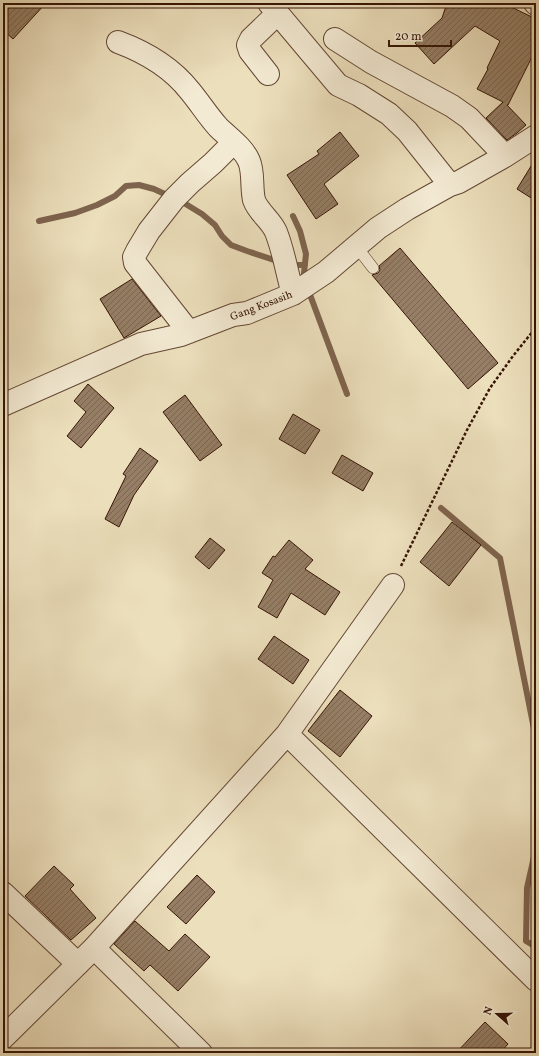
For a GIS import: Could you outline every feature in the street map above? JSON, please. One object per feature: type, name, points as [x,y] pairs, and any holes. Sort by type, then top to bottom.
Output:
[{"type":"street","points":[[268,74],[250,51],[248,45],[250,39],[273,8],[338,85],[359,95],[389,114],[407,131],[450,185]]},
{"type":"street","points":[[335,39],[371,62],[452,106],[469,118],[505,156]]},
{"type":"street","points":[[118,42],[148,55],[169,70],[190,90],[218,127],[234,142],[248,160],[254,200],[276,231],[292,290]]},
{"type":"street","name":"Gang Kosasih","points":[[3,405],[141,344],[189,332],[233,315],[247,313],[326,272],[378,228],[407,209],[505,156],[536,136]]},
{"type":"street","points":[[189,332],[135,263],[135,254],[149,231],[174,199],[234,142]]},
{"type":"street","points":[[3,1038],[94,948],[287,734],[392,584]]},
{"type":"street","points":[[287,734],[536,980]]},
{"type":"street","points":[[3,893],[78,964]]},
{"type":"street","points":[[94,948],[200,1053]]},
{"type":"lane","points":[[356,246],[373,268]]},
{"type":"path","points":[[392,584],[467,430],[490,388],[513,356],[536,329]]},
{"type":"building","points":[[11,3],[46,3],[13,39],[3,30],[3,11]]},
{"type":"building","points":[[447,3],[503,3],[536,19],[536,49],[507,105],[526,125],[507,140],[486,118],[503,102],[477,89],[488,69],[487,68],[500,41],[475,26],[434,64],[415,43],[442,18]]},
{"type":"building","points":[[340,132],[359,156],[324,184],[338,204],[316,219],[287,175],[319,154],[317,151]]},
{"type":"building","points":[[536,158],[536,201],[517,189]]},
{"type":"building","points":[[400,248],[498,363],[468,389],[372,275],[378,273],[380,270],[379,266]]},
{"type":"building","points":[[132,279],[161,316],[124,338],[100,299]]},
{"type":"building","points":[[88,384],[114,408],[81,448],[67,436],[86,412],[74,401]]},
{"type":"building","points":[[185,395],[222,445],[200,461],[163,412]]},
{"type":"building","points":[[293,414],[320,430],[305,454],[279,439]]},
{"type":"building","points":[[140,448],[158,461],[134,495],[119,527],[105,519],[126,476],[123,474]]},
{"type":"building","points":[[342,455],[373,473],[363,491],[332,473]]},
{"type":"building","points":[[452,522],[481,545],[449,586],[420,562]]},
{"type":"building","points":[[210,538],[225,550],[209,569],[195,557]]},
{"type":"building","points":[[289,540],[313,560],[305,569],[340,592],[325,615],[291,593],[277,618],[258,607],[273,580],[262,573],[273,556],[275,557]]},
{"type":"building","points":[[274,636],[309,660],[293,684],[258,659]]},
{"type":"building","points":[[340,690],[372,716],[340,757],[308,731]]},
{"type":"building","points":[[54,866],[74,885],[70,889],[96,918],[71,940],[25,896]]},
{"type":"building","points":[[197,875],[215,892],[186,924],[167,907]]},
{"type":"building","points":[[135,921],[169,951],[185,934],[210,957],[178,991],[150,965],[144,971],[114,944]]},
{"type":"building","points":[[485,1022],[508,1044],[500,1053],[456,1053]]},
{"type":"waterway","points":[[39,221],[75,213],[97,205],[115,196],[126,186],[139,185],[154,189],[184,203],[202,214],[215,225],[222,236],[231,245],[280,262]]},
{"type":"waterway","points":[[293,216],[300,231],[306,254],[304,273]]},
{"type":"waterway","points":[[290,265],[305,265]]},
{"type":"waterway","points":[[309,292],[347,394]]},
{"type":"waterway","points":[[441,508],[500,558],[536,739]]},
{"type":"waterway","points":[[536,848],[527,888],[526,941],[536,947]]}]
